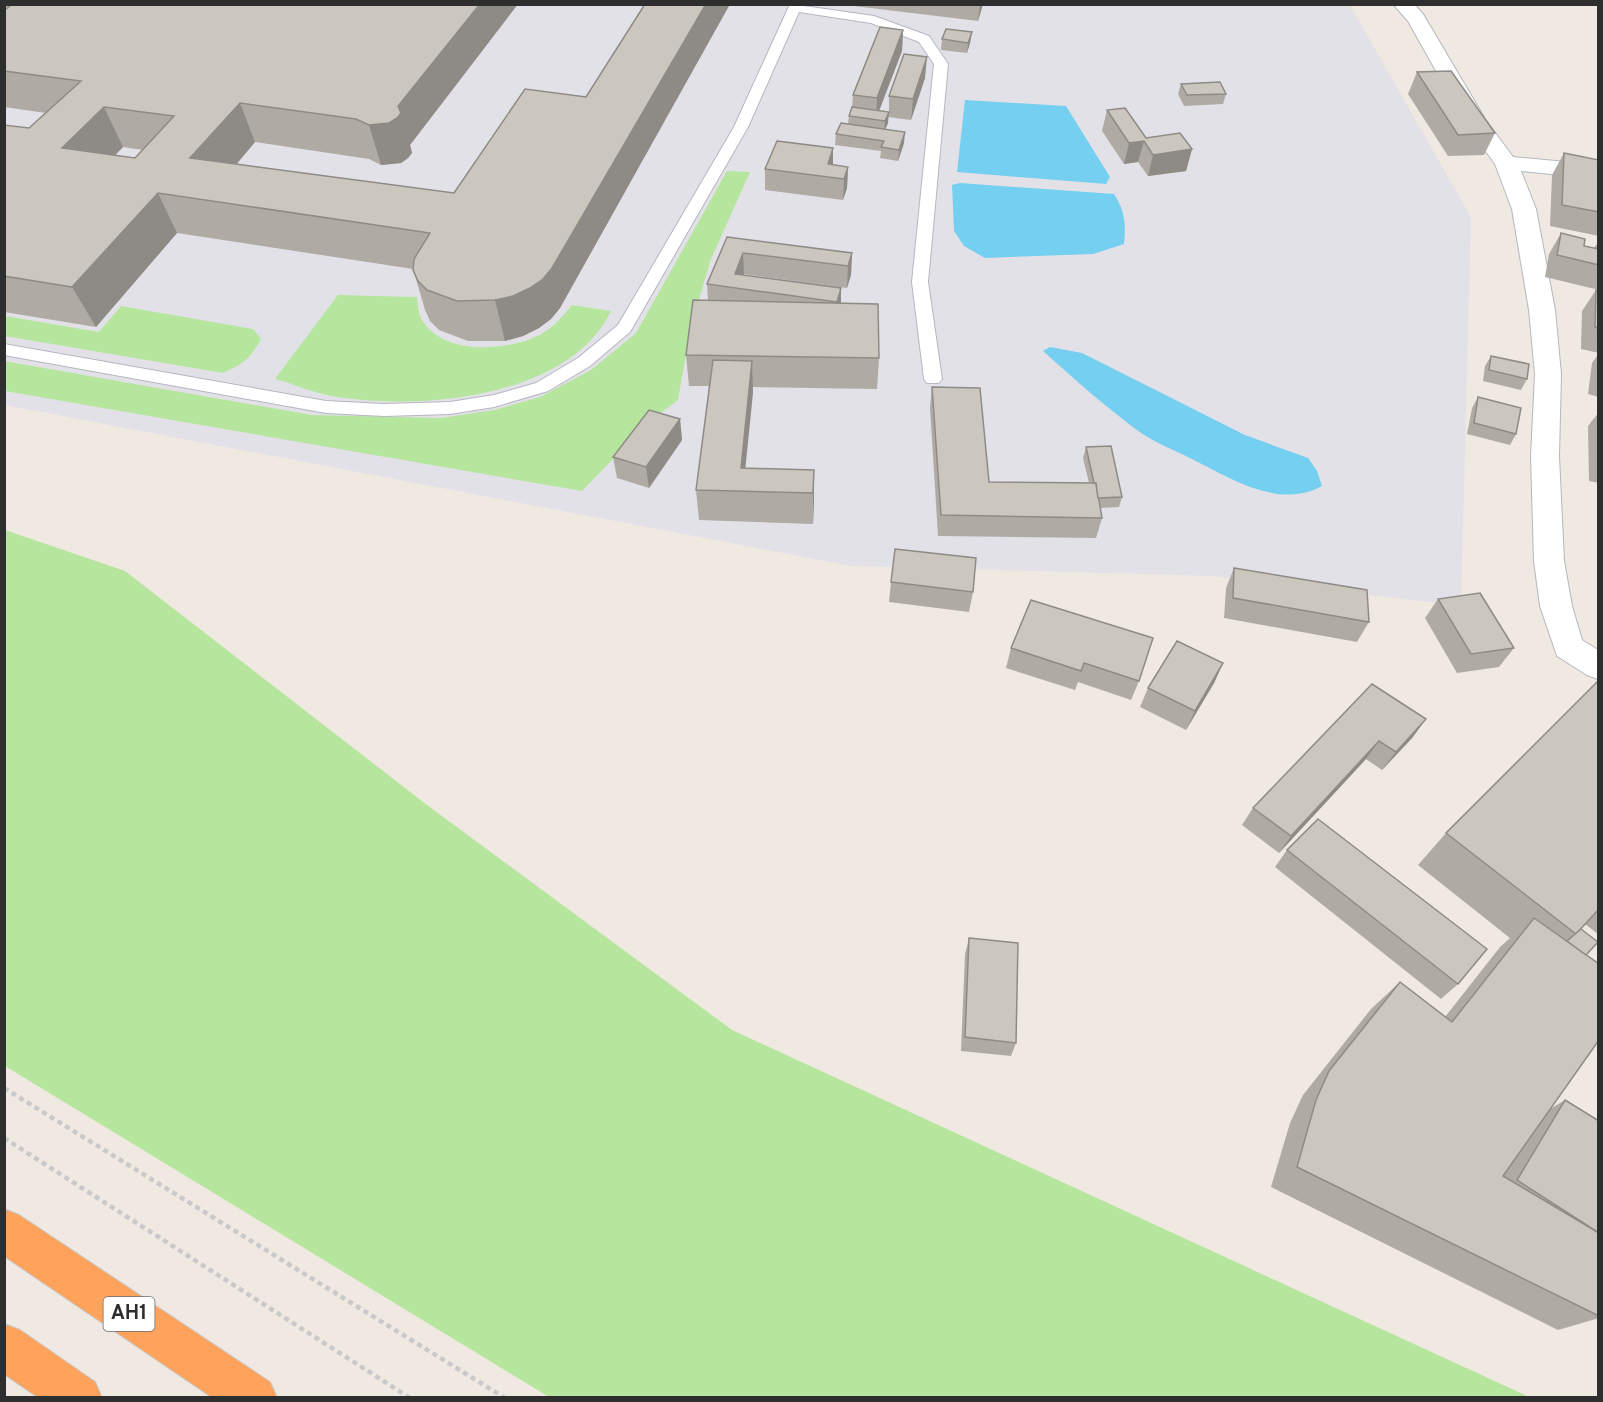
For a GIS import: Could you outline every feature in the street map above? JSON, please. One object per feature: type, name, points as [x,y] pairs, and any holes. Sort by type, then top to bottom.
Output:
[{"type":"highway","name":"AH1","points":[[4,1230],[254,1398]]},
{"type":"highway","points":[[4,1346],[79,1398]]},
{"type":"street","points":[[1403,4],[1416,18],[1475,121],[1506,163],[1524,209],[1542,310],[1548,374],[1545,456],[1549,561],[1556,606],[1568,648],[1599,666]]},
{"type":"street","points":[[1506,163],[1599,172]]},
{"type":"lane","points":[[4,349],[326,406],[384,410],[450,408],[494,401],[542,387],[584,363],[624,328],[741,127],[796,6],[874,20],[914,35],[924,39],[941,64],[920,282],[933,379]]},
{"type":"path","points":[[4,1088],[505,1398]]},
{"type":"path","points":[[4,1138],[410,1398]]},
{"type":"shaded area","points":[[4,5],[1350,5],[1471,217],[1461,606],[1211,576],[852,566],[5,405]]},
{"type":"green space","points":[[727,171],[750,172],[711,259],[691,326],[678,400],[649,422],[582,491],[5,391],[4,361],[312,415],[441,418],[494,410],[540,397],[591,370],[636,333]]},
{"type":"green space","points":[[338,295],[417,297],[421,317],[434,333],[460,345],[475,347],[506,346],[533,338],[555,324],[572,305],[611,311],[590,341],[562,364],[527,381],[488,392],[447,399],[367,400],[325,395],[275,379]]},
{"type":"green space","points":[[121,306],[253,329],[261,339],[245,360],[223,373],[5,336],[5,316],[99,332]]},
{"type":"green space","points":[[5,530],[125,571],[427,805],[732,1030],[1529,1397],[549,1397],[5,1066]]},
{"type":"water","points":[[965,100],[1066,106],[1110,177],[1106,184],[957,172]]},
{"type":"water","points":[[960,183],[1114,194],[1124,218],[1124,244],[1093,254],[985,258],[964,246],[954,231],[952,185]]},
{"type":"water","points":[[1050,347],[1082,353],[1245,435],[1308,458],[1317,471],[1322,486],[1305,493],[1288,495],[1271,493],[1238,482],[1159,443],[1116,414],[1043,351]]},
{"type":"building","points":[[12,4],[480,4],[398,106],[401,113],[389,123],[369,125],[356,119],[240,103],[190,158],[454,193],[525,89],[586,97],[645,4],[706,4],[552,268],[543,279],[513,296],[495,300],[457,301],[427,290],[418,281],[413,270],[414,259],[430,233],[158,193],[72,287],[4,276],[4,125],[29,128],[81,81],[4,71],[4,11]],"holes":[[[104,107],[174,116],[135,158],[62,148]]]},
{"type":"building","points":[[880,27],[903,30],[877,98],[853,95]]},
{"type":"building","points":[[946,29],[972,32],[968,43],[942,39]]},
{"type":"building","points":[[904,54],[927,57],[913,99],[889,96]]},
{"type":"building","points":[[1451,71],[1495,133],[1458,135],[1417,72]]},
{"type":"building","points":[[1220,82],[1226,94],[1187,95],[1181,84]]},
{"type":"building","points":[[852,107],[889,112],[885,121],[849,116]]},
{"type":"building","points":[[1125,108],[1146,138],[1180,133],[1192,149],[1153,155],[1144,141],[1129,143],[1107,110]]},
{"type":"building","points":[[841,123],[905,132],[899,150],[881,147],[884,141],[836,134]]},
{"type":"building","points":[[777,141],[833,148],[828,164],[848,167],[844,179],[765,169]]},
{"type":"building","points":[[1564,153],[1599,160],[1599,212],[1562,205]]},
{"type":"building","points":[[1561,233],[1585,239],[1584,246],[1599,249],[1599,265],[1557,255]]},
{"type":"building","points":[[727,237],[852,253],[848,266],[743,253],[735,274],[841,288],[837,302],[707,284]]},
{"type":"building","points":[[1596,290],[1599,290],[1599,328],[1595,327]]},
{"type":"building","points":[[693,300],[878,304],[879,358],[686,355]]},
{"type":"building","points":[[1491,356],[1529,364],[1527,379],[1489,370]]},
{"type":"building","points":[[713,360],[752,361],[741,468],[814,470],[813,493],[696,490]]},
{"type":"building","points":[[932,387],[980,388],[989,482],[1096,483],[1102,518],[941,515]]},
{"type":"building","points":[[1478,397],[1521,408],[1516,434],[1474,423]]},
{"type":"building","points":[[649,410],[680,419],[646,467],[613,457]]},
{"type":"building","points":[[1111,446],[1122,497],[1098,498],[1086,447]]},
{"type":"building","points":[[895,549],[976,558],[973,592],[891,582]]},
{"type":"building","points":[[1234,568],[1367,590],[1369,622],[1233,598]]},
{"type":"building","points":[[1480,593],[1514,648],[1471,654],[1438,599]]},
{"type":"building","points":[[1031,600],[1153,638],[1139,681],[1084,663],[1081,671],[1011,648]]},
{"type":"building","points":[[1177,641],[1223,663],[1195,711],[1148,688]]},
{"type":"building","points":[[1599,680],[1599,909],[1576,934],[1446,833]]},
{"type":"building","points":[[1372,684],[1426,719],[1396,752],[1379,741],[1291,836],[1253,808]]},
{"type":"building","points":[[1318,819],[1487,949],[1458,984],[1287,850]]},
{"type":"building","points":[[1534,918],[1599,964],[1599,1040],[1503,1176],[1599,1233],[1599,1316],[1297,1167],[1316,1100],[1329,1071],[1400,982],[1452,1022]]},
{"type":"building","points":[[1581,929],[1598,942],[1586,955],[1567,941]]},
{"type":"building","points":[[969,938],[1018,943],[1016,1043],[965,1037]]},
{"type":"building","points":[[1565,1100],[1599,1121],[1599,1233],[1517,1180]]}]
